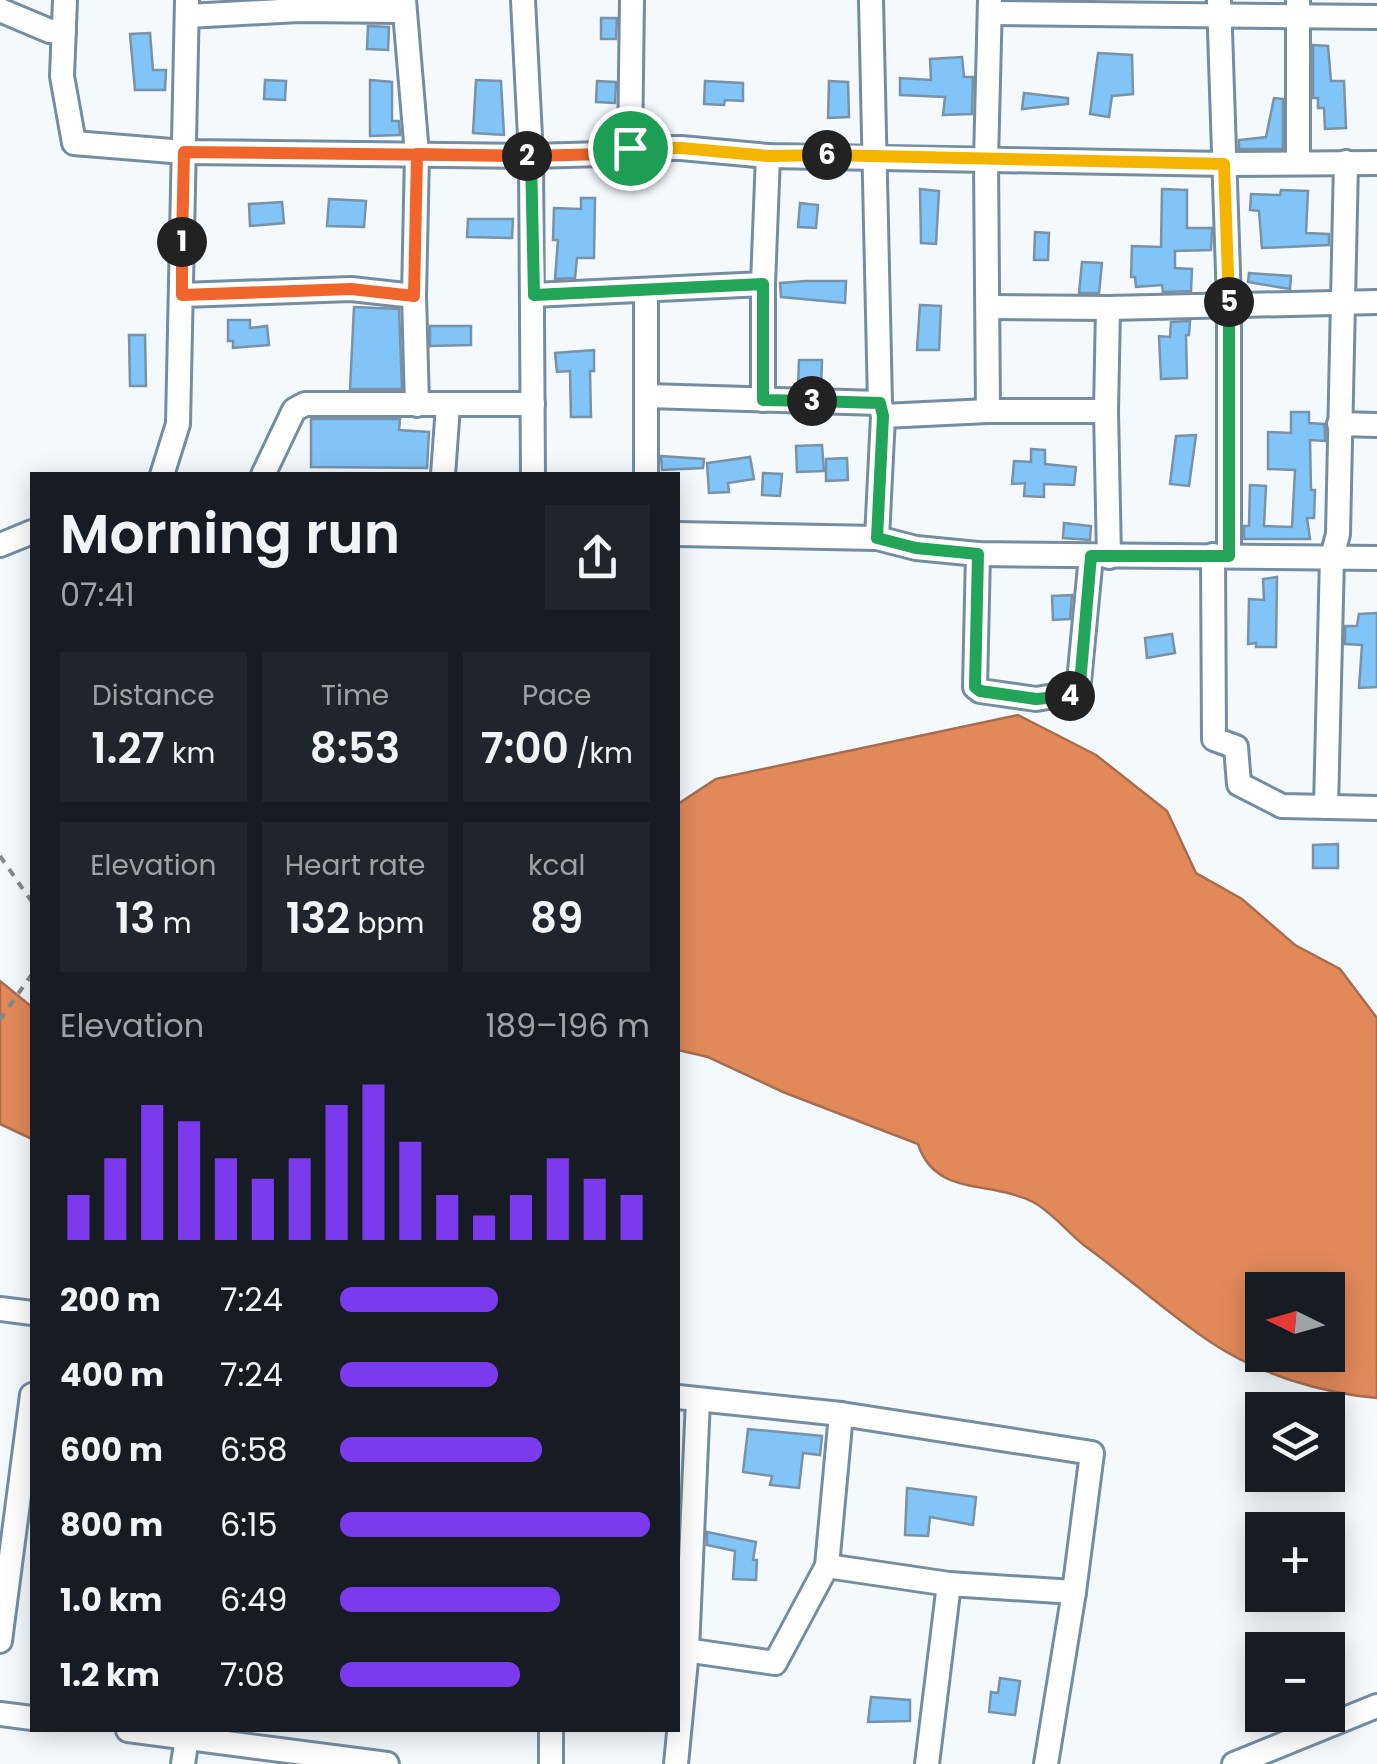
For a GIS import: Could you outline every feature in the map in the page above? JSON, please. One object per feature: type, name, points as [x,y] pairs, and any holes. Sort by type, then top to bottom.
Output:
[{"type":"street","points":[[66,0],[62,76],[74,143],[184,152],[531,156],[681,148],[768,156],[1377,163]]},
{"type":"street","points":[[523,0],[534,295],[532,472]]},
{"type":"street","points":[[630,148],[632,0]]},
{"type":"street","points":[[871,0],[872,157],[882,410],[877,538]]},
{"type":"street","points":[[163,472],[178,424],[188,8],[404,6],[417,154],[417,404]]},
{"type":"street","points":[[988,411],[986,160],[990,6],[1298,8],[1377,17]]},
{"type":"street","points":[[1219,8],[1229,303],[1214,739],[1236,747],[1239,784],[1282,806],[1377,808]]},
{"type":"street","points":[[1298,8],[1298,163]]},
{"type":"street","points":[[0,10],[50,31],[64,32]]},
{"type":"street","points":[[763,400],[768,156]]},
{"type":"street","points":[[1326,808],[1332,558],[1338,534],[1346,162]]},
{"type":"street","points":[[534,295],[763,284]]},
{"type":"street","points":[[182,295],[351,289],[414,296]]},
{"type":"street","points":[[646,290],[646,472]]},
{"type":"street","points":[[988,307],[1377,302]]},
{"type":"street","points":[[978,554],[975,687],[1036,699],[1078,692],[1100,557],[1108,308]]},
{"type":"street","points":[[647,396],[882,410],[1106,411]]},
{"type":"street","points":[[265,472],[294,410],[305,404],[532,404]]},
{"type":"street","points":[[443,472],[448,406]]},
{"type":"street","points":[[1339,424],[1377,425]]},
{"type":"street","points":[[0,545],[30,533]]},
{"type":"street","points":[[680,534],[877,538],[916,548],[978,554],[1377,558]]},
{"type":"street","points":[[0,1309],[30,1313]]},
{"type":"street","points":[[680,1687],[688,1398],[841,1414],[1092,1453],[1046,1764]]},
{"type":"street","points":[[0,1641],[14,1569],[30,1414]]},
{"type":"street","points":[[682,1649],[776,1662],[827,1566],[841,1414]]},
{"type":"street","points":[[827,1566],[949,1584],[1074,1592]]},
{"type":"street","points":[[927,1764],[949,1584]]},
{"type":"street","points":[[1234,1764],[1377,1706]]},
{"type":"street","points":[[0,1714],[30,1718]]},
{"type":"street","points":[[158,1732],[312,1749],[387,1764]]},
{"type":"street","points":[[551,1732],[551,1764]]},
{"type":"street","points":[[676,1764],[678,1732]]},
{"type":"street","points":[[183,1764],[188,1734]]},
{"type":"path","points":[[0,856],[30,899]]},
{"type":"path","points":[[0,1020],[30,977]]},
{"type":"shaded area","points":[[1018,715],[1096,755],[1167,811],[1196,873],[1242,899],[1295,945],[1340,969],[1377,1018],[1377,1398],[1334,1392],[1268,1372],[1345,1372],[1345,1272],[1245,1272],[1245,1362],[1180,1320],[1033,1202],[951,1180],[926,1161],[918,1144],[783,1092],[708,1057],[680,1050],[680,803],[716,779]]},
{"type":"shaded area","points":[[0,981],[30,1005],[30,1138],[0,1124]]},
{"type":"building","points":[[601,18],[617,18],[616,39],[601,39]]},
{"type":"building","points":[[368,26],[389,27],[388,50],[367,49]]},
{"type":"building","points":[[150,33],[153,70],[166,70],[165,90],[135,90],[130,34]]},
{"type":"building","points":[[1313,45],[1328,46],[1331,81],[1344,81],[1346,128],[1325,129],[1324,108],[1318,108],[1318,98],[1313,98]]},
{"type":"building","points":[[1098,53],[1132,55],[1133,94],[1112,96],[1109,117],[1090,114]]},
{"type":"building","points":[[962,57],[964,77],[973,77],[972,114],[943,115],[945,97],[900,95],[900,78],[931,80],[930,59]]},
{"type":"building","points":[[265,80],[286,81],[285,100],[264,99]]},
{"type":"building","points":[[370,80],[392,82],[392,121],[399,121],[400,135],[370,136]]},
{"type":"building","points":[[476,80],[501,81],[504,135],[473,133]]},
{"type":"building","points":[[597,81],[616,82],[615,103],[596,102]]},
{"type":"building","points":[[705,81],[743,83],[743,101],[704,104]]},
{"type":"building","points":[[829,81],[848,82],[849,117],[828,118]]},
{"type":"building","points":[[1024,93],[1068,98],[1068,104],[1022,109]]},
{"type":"building","points":[[1274,98],[1283,99],[1283,149],[1239,149],[1239,140],[1266,137]]},
{"type":"building","points":[[920,189],[939,191],[936,244],[921,243]]},
{"type":"building","points":[[1162,189],[1187,190],[1187,228],[1212,228],[1211,250],[1175,251],[1175,268],[1192,269],[1191,291],[1163,292],[1162,285],[1136,287],[1135,277],[1131,277],[1132,246],[1161,247]]},
{"type":"building","points":[[1281,190],[1308,191],[1306,233],[1329,234],[1329,245],[1262,248],[1259,211],[1250,210],[1251,194],[1280,195]]},
{"type":"building","points":[[581,198],[595,198],[594,258],[577,258],[575,278],[555,279],[558,240],[553,240],[554,208],[581,209]]},
{"type":"building","points":[[329,199],[366,201],[364,227],[327,226]]},
{"type":"building","points":[[282,202],[284,223],[250,226],[249,204]]},
{"type":"building","points":[[800,203],[818,205],[816,228],[798,227]]},
{"type":"building","points":[[468,219],[513,219],[512,238],[467,237]]},
{"type":"building","points":[[1035,232],[1049,233],[1048,260],[1034,260]]},
{"type":"building","points":[[1082,262],[1102,263],[1099,293],[1079,293]]},
{"type":"building","points":[[1249,273],[1291,276],[1290,289],[1248,282]]},
{"type":"building","points":[[846,281],[845,303],[781,297],[780,283]]},
{"type":"building","points":[[920,305],[941,306],[939,350],[917,350]]},
{"type":"building","points":[[354,307],[399,309],[402,389],[350,389]]},
{"type":"building","points":[[228,320],[250,320],[250,328],[267,326],[269,345],[233,348],[233,341],[228,341]]},
{"type":"building","points":[[1190,321],[1186,335],[1187,378],[1161,379],[1159,336],[1170,337],[1171,322]]},
{"type":"building","points":[[430,326],[471,326],[471,345],[430,346]]},
{"type":"building","points":[[129,335],[145,335],[146,386],[130,386]]},
{"type":"building","points":[[594,350],[594,371],[590,371],[591,417],[571,417],[570,371],[557,372],[555,353]]},
{"type":"building","points":[[799,360],[822,360],[821,386],[798,386]]},
{"type":"building","points":[[1291,412],[1309,412],[1309,423],[1324,424],[1325,429],[1325,441],[1310,440],[1311,490],[1315,490],[1314,518],[1307,518],[1310,539],[1244,539],[1244,526],[1249,526],[1250,485],[1266,486],[1264,526],[1292,527],[1295,470],[1268,469],[1268,432],[1291,433]]},
{"type":"building","points":[[311,419],[400,419],[399,430],[429,432],[427,468],[311,467]]},
{"type":"building","points":[[1196,435],[1189,486],[1170,484],[1176,436]]},
{"type":"building","points":[[822,445],[824,471],[797,472],[796,446]]},
{"type":"building","points":[[1031,449],[1045,450],[1045,464],[1076,467],[1074,485],[1044,484],[1044,497],[1024,496],[1025,483],[1012,484],[1014,461],[1031,462]]},
{"type":"building","points":[[661,456],[704,459],[703,468],[662,470]]},
{"type":"building","points":[[750,457],[754,479],[728,483],[729,492],[709,493],[707,463]]},
{"type":"building","points":[[847,458],[848,480],[826,481],[826,459]]},
{"type":"building","points":[[763,473],[782,474],[780,496],[762,495]]},
{"type":"building","points":[[1064,523],[1091,526],[1090,540],[1063,538]]},
{"type":"building","points":[[1277,577],[1276,647],[1256,647],[1256,643],[1248,644],[1249,599],[1264,600],[1263,579]]},
{"type":"building","points":[[1072,595],[1070,619],[1053,620],[1052,596]]},
{"type":"building","points":[[1377,613],[1377,687],[1359,688],[1362,645],[1345,644],[1345,626],[1357,626],[1359,614]]},
{"type":"building","points":[[1172,634],[1175,653],[1147,658],[1145,638]]},
{"type":"building","points":[[1338,844],[1338,868],[1313,868],[1313,845]]},
{"type":"building","points":[[748,1429],[822,1436],[820,1455],[803,1453],[799,1488],[770,1485],[772,1476],[743,1472]]},
{"type":"building","points":[[907,1488],[976,1497],[973,1525],[930,1517],[928,1536],[905,1535]]},
{"type":"building","points":[[707,1532],[756,1542],[756,1580],[733,1579],[735,1551],[707,1545]]},
{"type":"building","points":[[1000,1678],[1020,1681],[1015,1715],[989,1712],[991,1692],[998,1693]]},
{"type":"building","points":[[871,1697],[910,1700],[910,1721],[868,1722]]},
{"type":"route","points":[[630,148],[604,154],[531,156],[417,154],[184,152],[182,295],[351,289],[414,296],[417,154],[531,156],[534,295],[763,284],[763,400],[880,403],[883,416],[877,538],[916,548],[978,554],[974,682],[980,691],[1036,699],[1078,692],[1091,556],[1229,556],[1229,303],[1224,164],[768,156],[630,148]]}]
